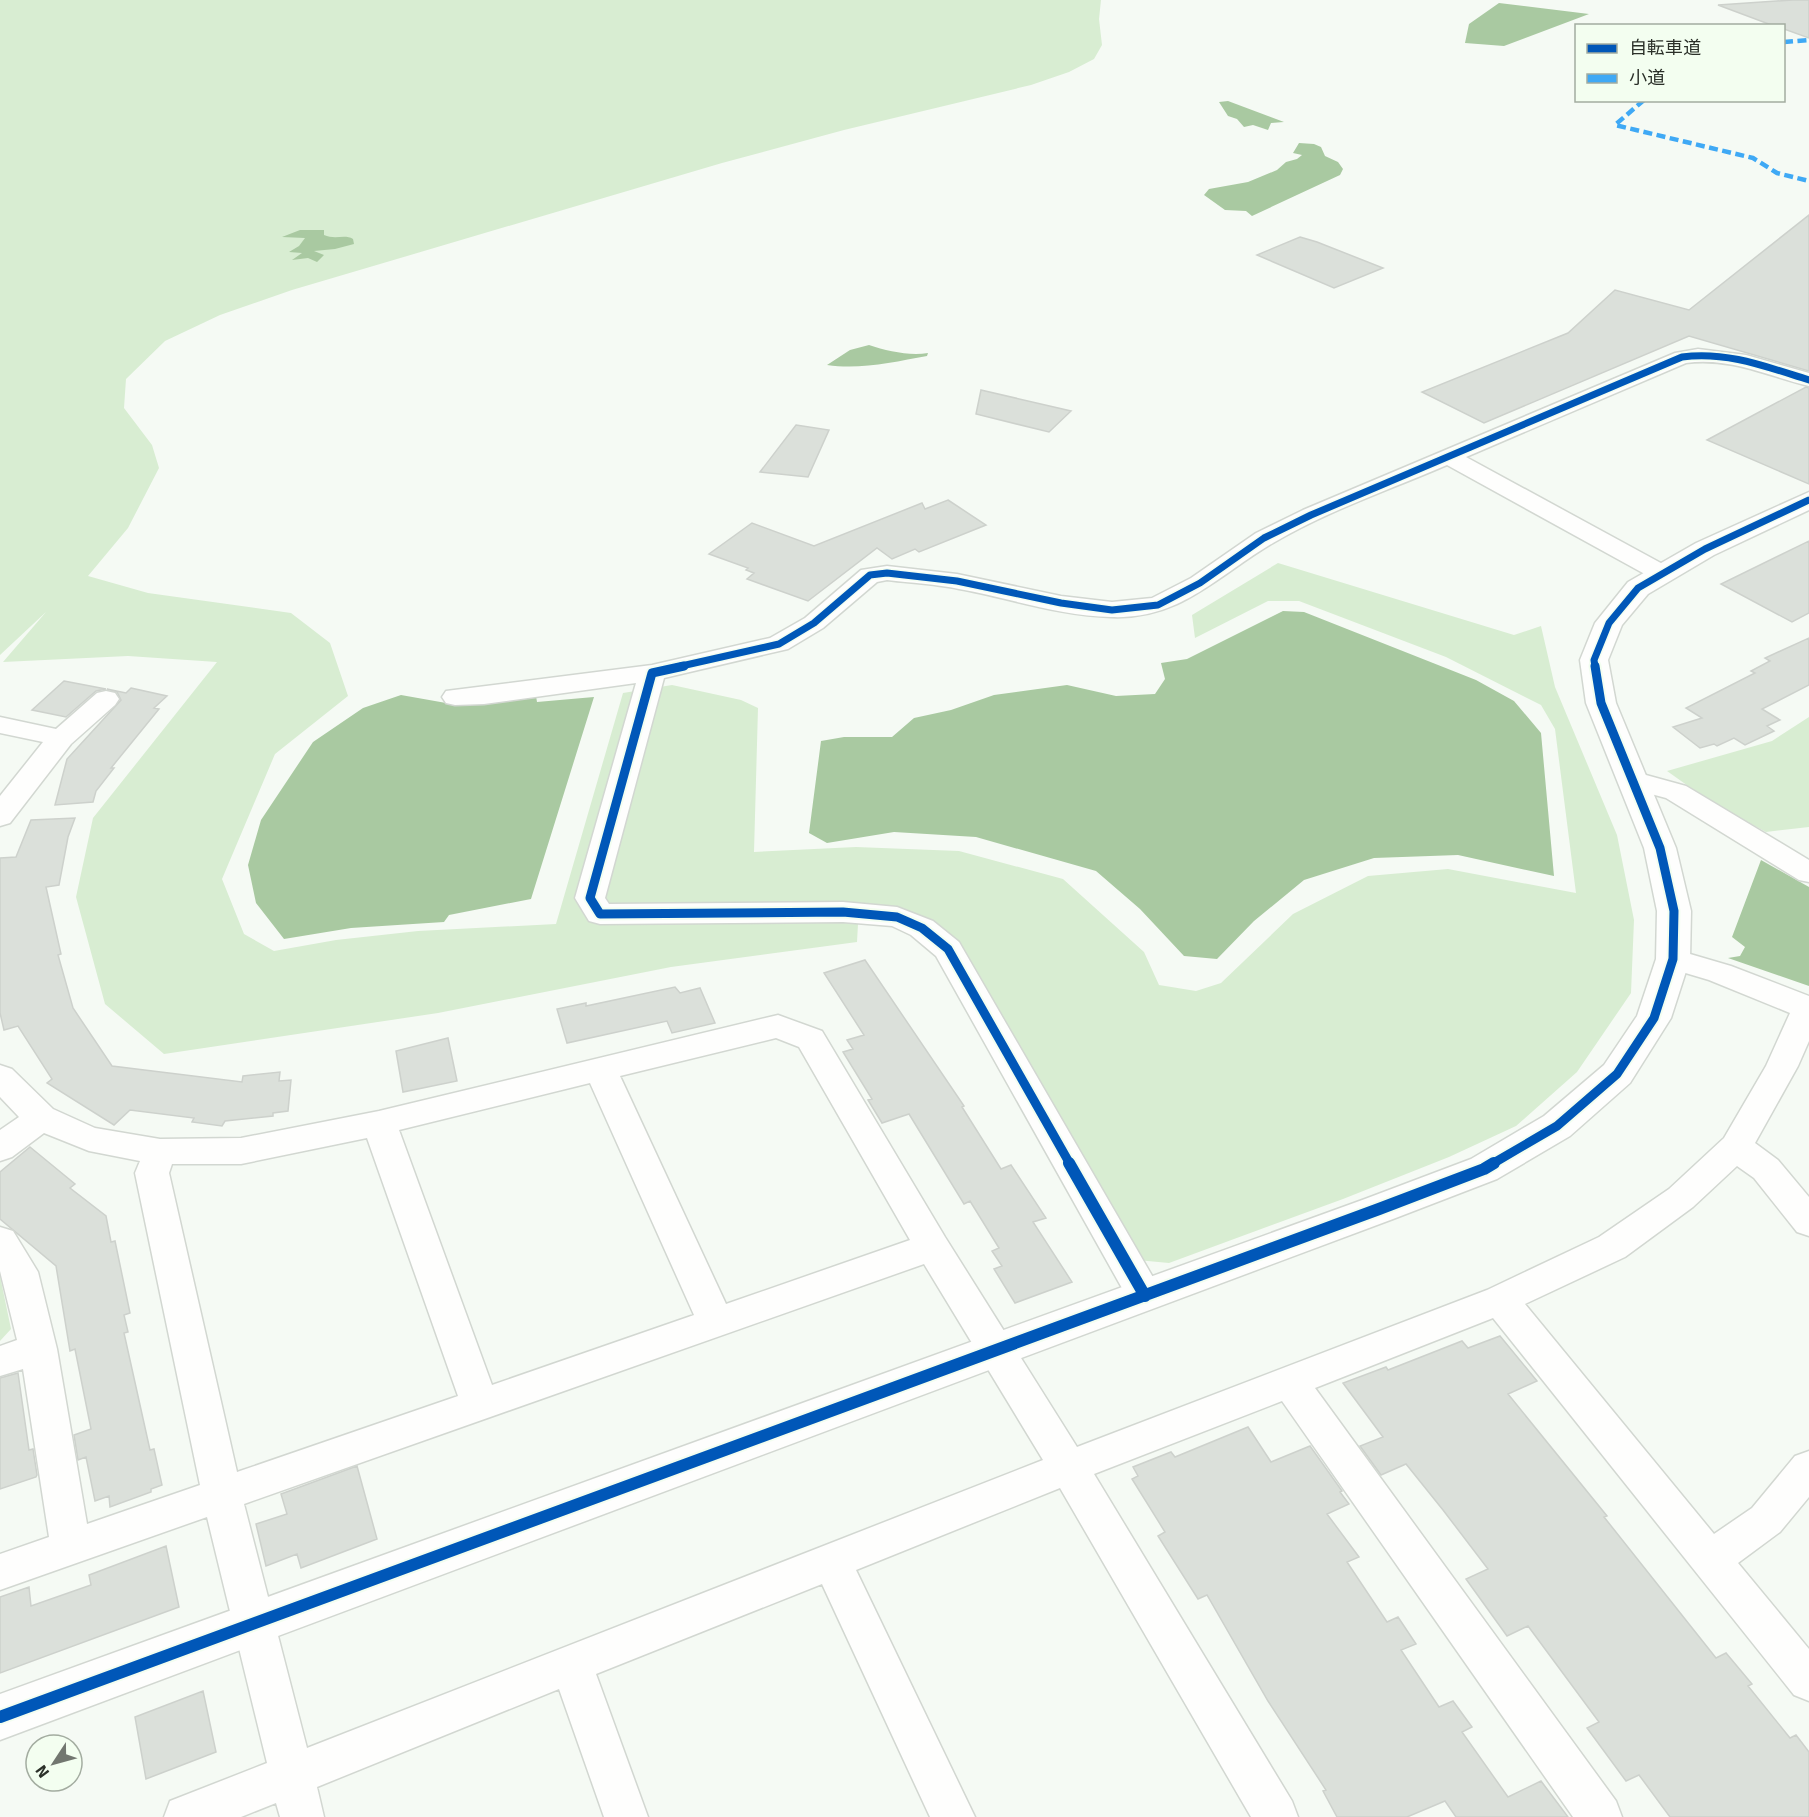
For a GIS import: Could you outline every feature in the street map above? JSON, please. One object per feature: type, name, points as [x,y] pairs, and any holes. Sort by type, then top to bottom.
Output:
[{"type":"street","points":[[455,697],[484,696],[652,673],[779,644],[814,623],[870,575],[886,573],[957,581],[1061,603],[1112,610],[1158,605],[1200,583],[1264,538],[1311,515],[1682,357],[1697,354],[1720,355],[1809,380]]},
{"type":"street","points":[[1449,457],[1661,573]]},
{"type":"street","points":[[0,1717],[254,1621],[996,1351],[1484,1169],[1557,1126],[1617,1074],[1654,1018],[1673,959],[1674,911],[1660,848],[1635,781],[1601,703],[1594,660],[1609,623],[1638,588],[1705,549],[1809,500]]},
{"type":"street","points":[[652,673],[590,898],[600,914],[843,912],[897,917],[922,928],[948,950],[1145,1296]]},
{"type":"street","points":[[0,817],[61,738],[106,699]]},
{"type":"street","points":[[0,725],[61,738]]},
{"type":"street","points":[[1635,781],[1676,792],[1809,873]]},
{"type":"street","points":[[186,1817],[572,1666],[1069,1467],[1500,1300],[1612,1247],[1681,1198],[1736,1147],[1782,1065],[1809,1007],[1720,973],[1673,959]]},
{"type":"street","points":[[0,1077],[41,1118],[90,1139],[160,1152],[242,1151],[379,1123],[778,1026],[811,1039],[932,1247],[1069,1467],[1276,1817]]},
{"type":"street","points":[[600,1069],[716,1323]]},
{"type":"street","points":[[0,1149],[41,1118]]},
{"type":"street","points":[[379,1123],[480,1405]]},
{"type":"street","points":[[1736,1147],[1766,1169],[1809,1222]]},
{"type":"street","points":[[160,1152],[152,1173],[222,1495],[302,1817]]},
{"type":"street","points":[[0,1242],[21,1272],[38,1349],[71,1548]]},
{"type":"street","points":[[0,1572],[932,1247]]},
{"type":"street","points":[[1500,1300],[1809,1681]]},
{"type":"street","points":[[0,1361],[38,1349]]},
{"type":"street","points":[[1290,1382],[1600,1817]]},
{"type":"street","points":[[1711,1560],[1766,1520],[1809,1468]]},
{"type":"street","points":[[832,1562],[952,1817]]},
{"type":"street","points":[[572,1666],[626,1817]]},
{"type":"shaded area","points":[[0,0],[1101,0],[1099,19],[1102,45],[1094,59],[1069,72],[1031,85],[844,130],[722,163],[292,290],[220,315],[165,341],[126,379],[124,408],[152,445],[159,468],[128,528],[88,576],[148,593],[291,613],[330,643],[348,696],[275,754],[222,879],[244,934],[274,951],[336,940],[418,931],[556,924],[623,693],[672,685],[741,700],[758,708],[754,852],[856,847],[959,851],[1063,879],[1144,952],[1159,985],[1196,991],[1221,983],[1293,914],[1368,876],[1448,869],[1576,893],[1555,729],[1541,705],[1446,657],[1299,601],[1268,601],[1195,638],[1192,615],[1278,563],[1514,635],[1541,626],[1555,687],[1617,835],[1634,920],[1631,993],[1577,1072],[1516,1126],[1449,1157],[1343,1199],[1169,1263],[1137,1260],[952,942],[859,906],[857,942],[671,967],[438,1013],[164,1054],[105,1004],[76,897],[93,818],[217,662],[128,656],[3,662],[46,612],[0,655]]},
{"type":"shaded area","points":[[1499,3],[1589,14],[1504,46],[1465,43],[1469,24]]},
{"type":"shaded area","points":[[1228,101],[1284,122],[1271,123],[1268,130],[1253,125],[1244,127],[1237,119],[1228,116],[1219,102]]},
{"type":"shaded area","points":[[1299,143],[1321,147],[1325,156],[1338,162],[1343,169],[1340,175],[1252,216],[1246,211],[1225,210],[1204,195],[1209,189],[1248,182],[1277,170],[1286,162],[1302,155],[1293,153]]},
{"type":"shaded area","points":[[300,230],[324,230],[324,235],[350,238],[353,239],[354,244],[314,251],[324,255],[317,262],[308,258],[292,260],[302,253],[289,252],[299,246],[305,238],[282,237]]},
{"type":"shaded area","points":[[869,345],[898,352],[928,353],[927,356],[877,365],[852,367],[827,365],[850,350]]},
{"type":"shaded area","points":[[1283,611],[1304,612],[1476,680],[1514,701],[1541,733],[1554,876],[1458,855],[1374,858],[1304,880],[1254,921],[1217,959],[1184,956],[1140,909],[1096,871],[976,837],[894,832],[827,843],[809,833],[821,741],[844,737],[892,737],[914,718],[951,710],[994,695],[1067,685],[1116,696],[1155,694],[1165,679],[1161,663],[1187,659]]},
{"type":"shaded area","points":[[401,695],[463,706],[536,696],[537,702],[594,697],[531,899],[449,915],[444,922],[351,928],[284,939],[256,903],[248,865],[261,820],[313,742],[363,708]]},
{"type":"shaded area","points":[[1809,717],[1809,827],[1766,832],[1712,803],[1667,771],[1772,741]]},
{"type":"shaded area","points":[[1761,860],[1809,887],[1809,986],[1728,958],[1740,956],[1745,947],[1732,937]]},
{"type":"shaded area","points":[[0,1276],[11,1329],[0,1341]]},
{"type":"building","points":[[1809,0],[1809,38],[1785,29],[1785,24],[1769,24],[1718,5]]},
{"type":"building","points":[[1809,215],[1809,371],[1689,336],[1484,423],[1422,392],[1568,333],[1615,290],[1689,310]]},
{"type":"building","points":[[1300,237],[1383,268],[1334,288],[1257,255]]},
{"type":"building","points":[[1806,387],[1809,388],[1809,484],[1707,440]]},
{"type":"building","points":[[981,390],[1071,411],[1049,432],[976,414]]},
{"type":"building","points":[[796,425],[829,430],[808,477],[760,472]]},
{"type":"building","points":[[948,500],[986,525],[919,552],[915,549],[892,559],[877,548],[808,601],[747,579],[754,573],[746,570],[748,568],[709,554],[752,523],[814,546],[922,503],[925,509]]},
{"type":"building","points":[[1809,541],[1809,613],[1792,622],[1721,584]]},
{"type":"building","points":[[1809,638],[1809,685],[1762,709],[1780,720],[1767,726],[1774,731],[1745,745],[1734,738],[1717,746],[1714,744],[1700,748],[1673,727],[1702,718],[1686,708],[1755,673],[1751,671],[1770,661],[1765,658]]},
{"type":"building","points":[[64,681],[106,689],[96,691],[66,717],[32,710]]},
{"type":"building","points":[[131,688],[167,696],[154,708],[159,709],[111,768],[114,768],[96,791],[93,802],[55,805],[67,759],[121,700],[117,692],[107,689],[126,693]]},
{"type":"building","points":[[75,818],[68,837],[59,885],[46,887],[61,954],[58,955],[73,1008],[112,1066],[242,1082],[243,1076],[280,1072],[279,1081],[291,1080],[288,1111],[273,1113],[273,1116],[225,1121],[222,1126],[192,1122],[194,1118],[130,1110],[114,1125],[47,1083],[52,1079],[18,1026],[4,1030],[0,1013],[0,858],[16,857],[31,820]]},
{"type":"building","points":[[865,960],[964,1106],[962,1107],[1001,1169],[1011,1165],[1046,1218],[1033,1222],[1072,1282],[1015,1303],[994,1269],[1002,1266],[992,1251],[999,1248],[970,1201],[964,1204],[909,1114],[882,1123],[868,1100],[872,1099],[843,1052],[853,1049],[847,1040],[864,1035],[824,973]]},
{"type":"building","points":[[675,987],[680,993],[700,988],[715,1023],[672,1033],[667,1021],[567,1043],[557,1009],[586,1003],[586,1006]]},
{"type":"building","points":[[448,1038],[457,1081],[403,1092],[396,1051]]},
{"type":"building","points":[[30,1147],[75,1184],[70,1188],[106,1216],[111,1242],[115,1241],[130,1313],[124,1315],[128,1332],[124,1333],[150,1450],[154,1449],[162,1485],[151,1489],[151,1492],[110,1507],[109,1496],[95,1501],[86,1457],[78,1460],[74,1435],[91,1429],[75,1349],[70,1351],[56,1266],[0,1219],[0,1172]]},
{"type":"building","points":[[1500,1336],[1537,1381],[1508,1394],[1607,1516],[1604,1517],[1716,1658],[1726,1653],[1752,1684],[1748,1686],[1790,1738],[1796,1735],[1809,1752],[1809,1817],[1670,1817],[1639,1775],[1626,1781],[1587,1728],[1599,1722],[1528,1626],[1507,1636],[1466,1579],[1488,1569],[1443,1510],[1406,1464],[1381,1475],[1360,1446],[1383,1437],[1343,1383],[1386,1367],[1388,1370],[1462,1341],[1468,1348]]},
{"type":"building","points":[[18,1373],[29,1450],[33,1449],[37,1475],[0,1489],[0,1378]]},
{"type":"building","points":[[1248,1427],[1271,1462],[1310,1446],[1349,1504],[1327,1514],[1359,1557],[1347,1562],[1387,1622],[1398,1617],[1416,1644],[1401,1650],[1439,1707],[1453,1701],[1472,1727],[1462,1732],[1508,1797],[1541,1781],[1568,1817],[1456,1817],[1445,1801],[1407,1817],[1337,1817],[1323,1791],[1326,1790],[1268,1701],[1207,1595],[1198,1599],[1158,1536],[1165,1532],[1132,1479],[1138,1476],[1133,1467],[1171,1452],[1175,1457]]},
{"type":"building","points":[[357,1466],[377,1539],[301,1568],[297,1554],[266,1566],[256,1524],[287,1514],[281,1494]]},
{"type":"building","points":[[166,1546],[179,1607],[0,1673],[0,1597],[29,1587],[31,1606],[91,1585],[89,1575]]},
{"type":"building","points":[[203,1691],[216,1752],[146,1779],[135,1717]]},
{"type":"marked path","points":[[1785,42],[1809,40]]},
{"type":"marked path","points":[[1642,102],[1615,125],[1753,158],[1777,173],[1809,181]]},
{"type":"cycle path","points":[[1145,1296],[948,949],[922,928],[897,917],[843,912],[600,914],[590,898],[652,673],[779,644],[814,623],[870,575],[887,573],[957,581],[1061,603],[1112,610],[1158,605],[1200,583],[1264,538],[1311,515],[1682,357],[1698,355],[1730,357],[1809,380]]},
{"type":"cycle path","points":[[0,1717],[1379,1209],[1484,1169],[1557,1126],[1617,1074],[1654,1018],[1673,959],[1674,911],[1660,848],[1601,703],[1594,660],[1609,623],[1638,588],[1705,549],[1809,500]]}]
